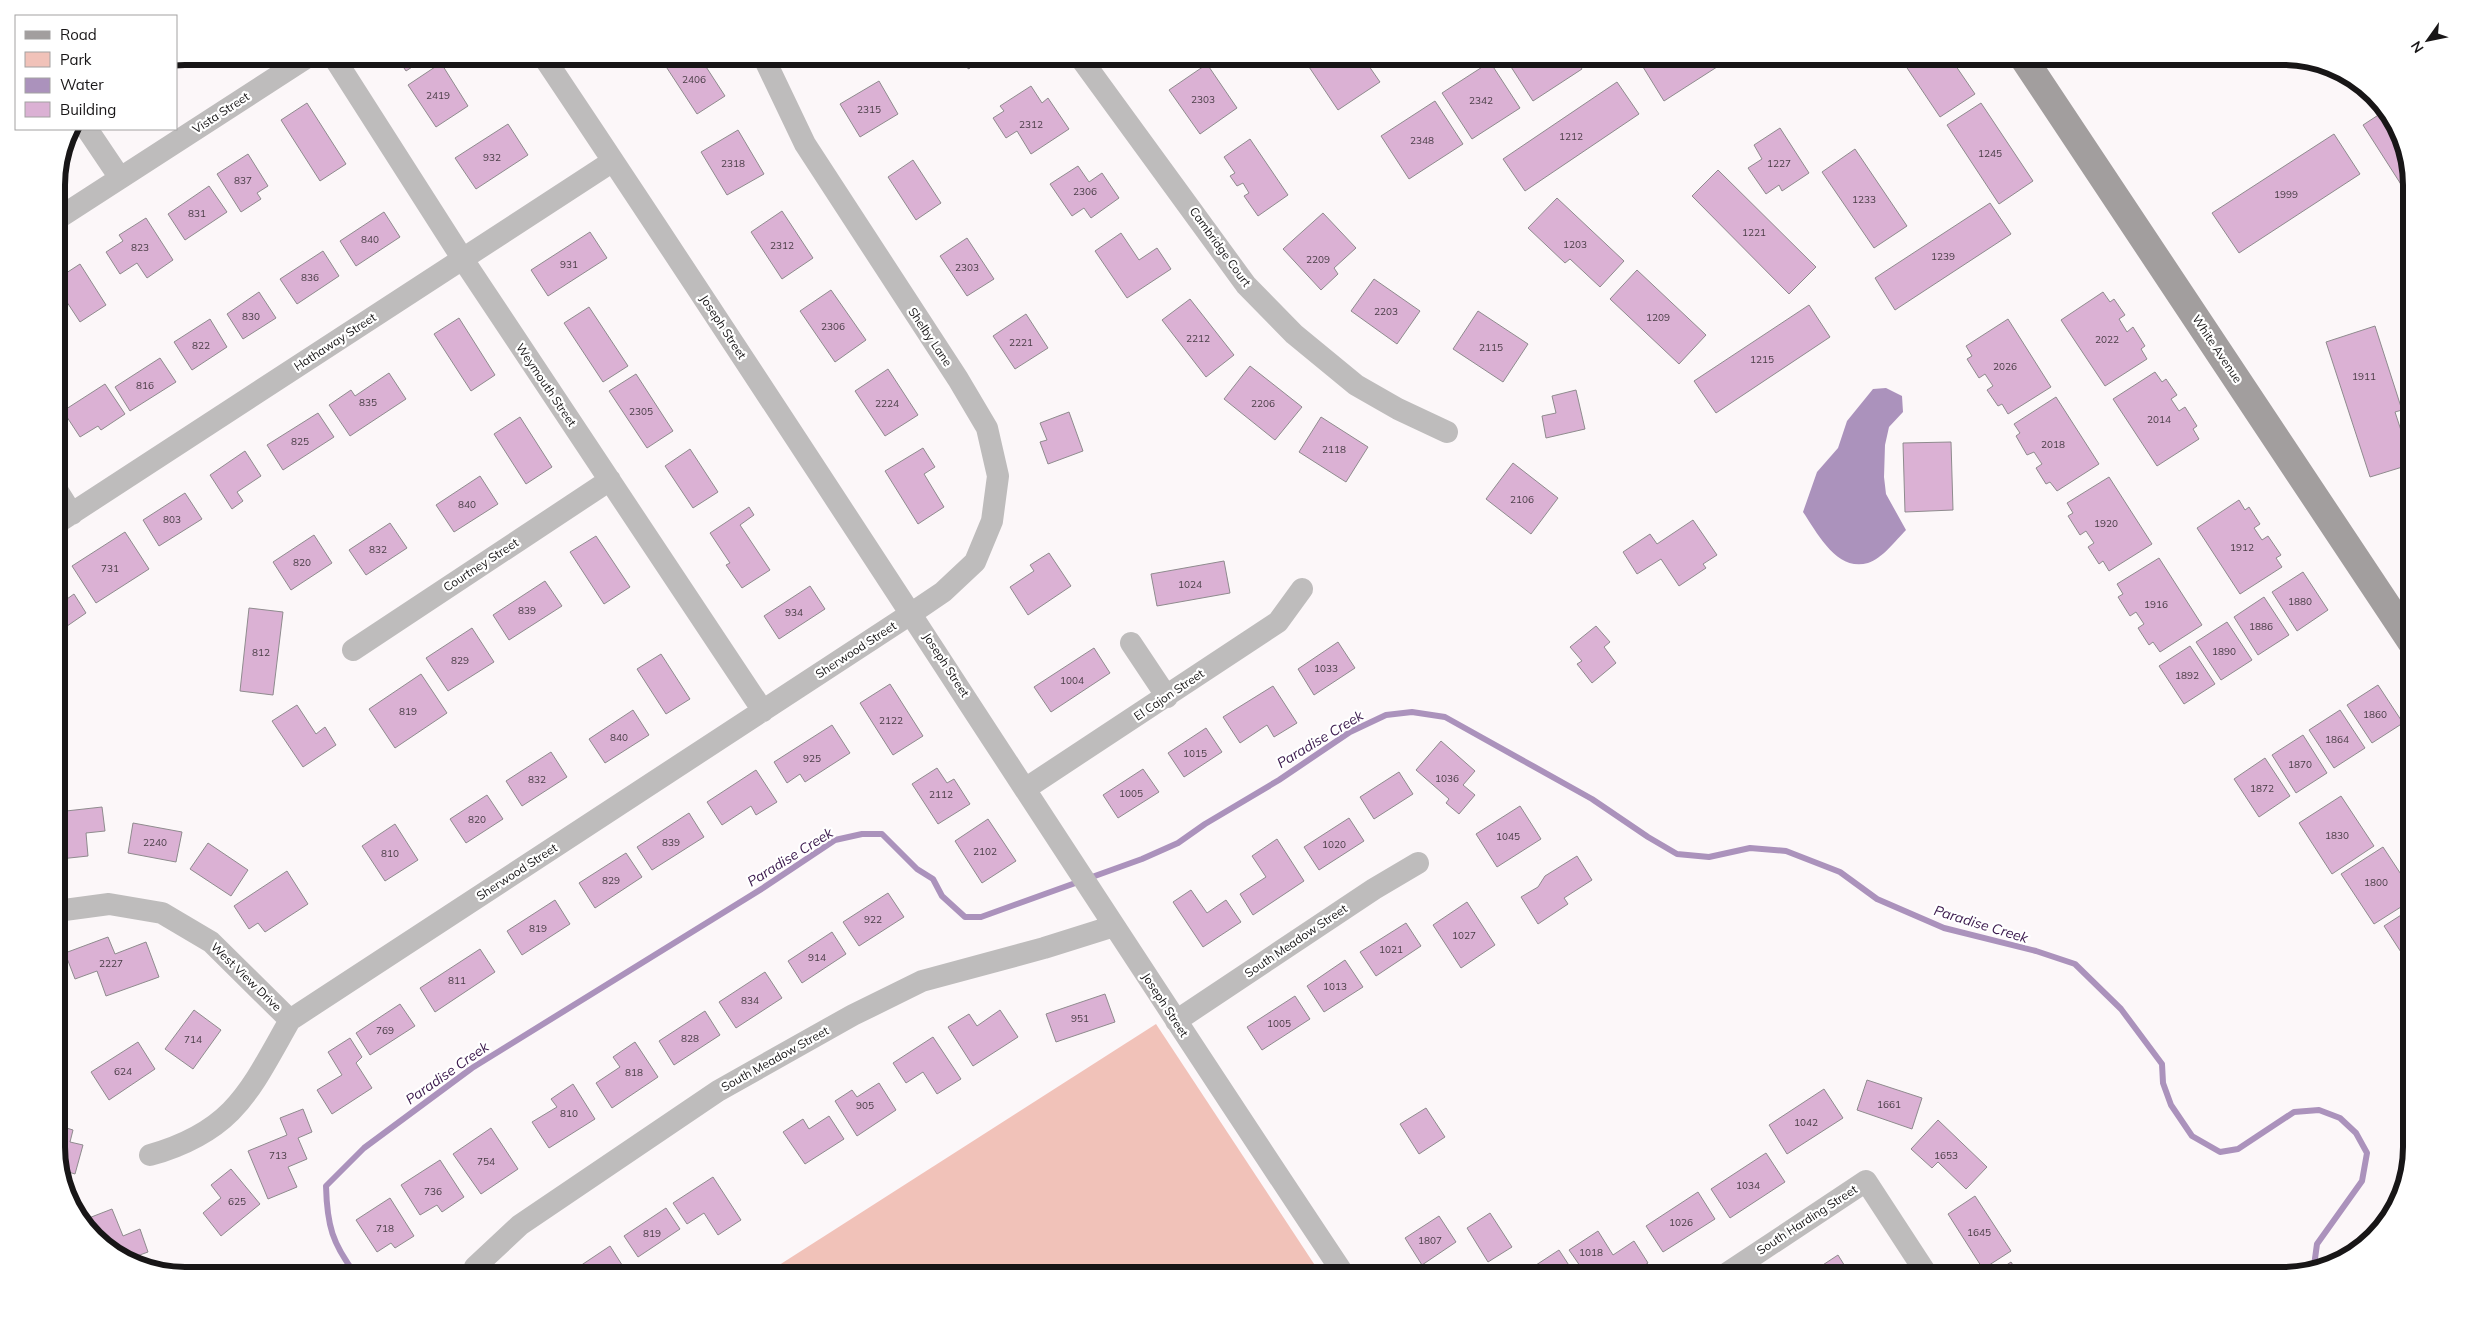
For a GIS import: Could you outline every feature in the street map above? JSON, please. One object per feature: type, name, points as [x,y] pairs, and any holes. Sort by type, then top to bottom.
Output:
[{"type":"street","name":"Vista Street","points":[[65,213],[295,65]]},
{"type":"street","name":"Weymouth Street","points":[[339,65],[462,258],[763,711]]},
{"type":"street","name":"Joseph Street","points":[[549,65],[912,613],[1176,1021],[1339,1267]]},
{"type":"street","name":"Shelby Lane","points":[[767,65],[810,152],[958,379],[987,428],[998,476],[992,521],[975,562],[943,592],[912,613]]},
{"type":"street","name":"Cambridge Court","points":[[1085,65],[1246,285],[1294,334],[1356,385],[1447,432]]},
{"type":"street","name":"White Avenue","points":[[2028,65],[2403,629]]},
{"type":"street","points":[[88,130],[120,178]]},
{"type":"street","name":"Hathaway Street","points":[[65,517],[613,161]]},
{"type":"street","name":"Courtney Street","points":[[353,650],[610,480]]},
{"type":"street","name":"El Cajon Street","points":[[1025,789],[1278,622],[1302,589]]},
{"type":"street","name":"Sherwood Street","points":[[150,1155],[169,1149],[218,1125],[237,1107],[250,1090],[290,1020],[912,613]]},
{"type":"street","points":[[1131,643],[1166,697]]},
{"type":"street","name":"South Meadow Street","points":[[1176,1021],[1374,889],[1418,863]]},
{"type":"street","name":"West View Drive","points":[[65,910],[109,904],[162,914],[211,942],[290,1020]]},
{"type":"street","name":"South Meadow Street","points":[[475,1267],[520,1225],[718,1091],[853,1016],[922,981],[1044,948],[1114,926]]},
{"type":"street","name":"South Harding Street","points":[[1737,1267],[1866,1181],[1922,1267]]},
{"type":"green space","points":[[1156,1024],[1316,1267],[776,1267]]},
{"type":"water","points":[[1886,388],[1902,396],[1903,412],[1889,427],[1885,445],[1884,477],[1886,494],[1906,530],[1878,558],[1868,563],[1857,564],[1847,562],[1838,557],[1822,540],[1803,512],[1817,472],[1838,448],[1847,421],[1873,389]]},
{"type":"building","points":[[402,65],[415,65],[406,71]]},
{"type":"building","points":[[438,65],[442,65],[468,106],[436,127],[408,85]]},
{"type":"building","points":[[665,65],[705,65],[725,96],[697,114]]},
{"type":"building","points":[[963,65],[971,65],[969,69]]},
{"type":"building","points":[[1208,65],[1237,108],[1200,134],[1169,90]]},
{"type":"building","points":[[1308,65],[1368,65],[1380,82],[1338,110]]},
{"type":"building","points":[[1485,65],[1492,65],[1520,108],[1472,139],[1442,93]]},
{"type":"building","points":[[1510,65],[1580,65],[1582,69],[1533,101]]},
{"type":"building","points":[[1646,65],[1720,65],[1664,101],[1643,67]]},
{"type":"building","points":[[1905,65],[1955,65],[1975,94],[1940,117]]},
{"type":"building","points":[[879,81],[898,114],[860,137],[840,104]]},
{"type":"building","points":[[1617,82],[1639,114],[1525,191],[1503,159]]},
{"type":"building","points":[[1031,86],[1042,103],[1048,98],[1069,129],[1031,154],[1017,131],[1006,138],[993,118],[1004,111],[1000,106]]},
{"type":"building","points":[[1435,101],[1463,144],[1409,179],[1381,136]]},
{"type":"building","points":[[307,103],[346,164],[320,181],[281,120]]},
{"type":"building","points":[[1981,103],[2033,181],[1999,204],[1947,125]]},
{"type":"building","points":[[2380,114],[2383,118],[2397,147],[2401,162],[2403,188],[2363,125]]},
{"type":"building","points":[[508,124],[528,155],[476,189],[455,158]]},
{"type":"building","points":[[1780,128],[1809,173],[1782,191],[1779,185],[1766,194],[1748,168],[1762,159],[1754,145]]},
{"type":"building","points":[[738,130],[764,174],[727,195],[701,152]]},
{"type":"building","points":[[2334,134],[2360,174],[2239,253],[2212,213]]},
{"type":"building","points":[[1250,139],[1288,195],[1258,216],[1244,196],[1249,193],[1243,183],[1237,186],[1230,176],[1235,173],[1224,157]]},
{"type":"building","points":[[1855,149],[1907,226],[1874,248],[1822,172]]},
{"type":"building","points":[[248,154],[268,186],[257,193],[261,199],[241,212],[217,174]]},
{"type":"building","points":[[913,160],[941,203],[916,220],[888,177]]},
{"type":"building","points":[[1078,166],[1089,182],[1102,173],[1119,198],[1091,218],[1084,208],[1072,216],[1050,184]]},
{"type":"building","points":[[1718,170],[1816,267],[1789,294],[1692,196]]},
{"type":"building","points":[[209,186],[227,212],[185,240],[168,214]]},
{"type":"building","points":[[1557,198],[1624,261],[1600,287],[1570,259],[1565,263],[1528,228]]},
{"type":"building","points":[[1990,203],[2011,234],[1895,310],[1875,278]]},
{"type":"building","points":[[782,211],[813,258],[782,279],[751,232]]},
{"type":"building","points":[[384,212],[400,237],[356,266],[340,241]]},
{"type":"building","points":[[1323,213],[1356,248],[1334,268],[1338,274],[1321,290],[1283,249]]},
{"type":"building","points":[[146,218],[173,260],[147,278],[137,263],[120,274],[106,252],[123,241],[119,235]]},
{"type":"building","points":[[590,232],[607,258],[548,296],[531,270]]},
{"type":"building","points":[[1121,233],[1139,260],[1157,248],[1171,269],[1127,298],[1095,251]]},
{"type":"building","points":[[967,238],[994,279],[967,296],[940,256]]},
{"type":"building","points":[[323,251],[339,276],[297,304],[280,279]]},
{"type":"building","points":[[80,264],[106,305],[80,322],[65,299],[65,274]]},
{"type":"building","points":[[1637,270],[1706,335],[1679,364],[1610,299]]},
{"type":"building","points":[[1374,279],[1420,311],[1397,344],[1351,311]]},
{"type":"building","points":[[831,290],[866,340],[835,362],[800,311]]},
{"type":"building","points":[[259,292],[276,318],[243,339],[227,314]]},
{"type":"building","points":[[2103,292],[2110,302],[2114,299],[2125,315],[2119,319],[2127,332],[2133,327],[2145,346],[2141,349],[2147,359],[2105,386],[2061,320]]},
{"type":"building","points":[[1190,299],[1234,355],[1206,377],[1162,320]]},
{"type":"building","points":[[1809,305],[1830,337],[1716,413],[1694,381]]},
{"type":"building","points":[[589,307],[628,366],[603,382],[564,323]]},
{"type":"building","points":[[1478,311],[1528,344],[1503,382],[1453,349]]},
{"type":"building","points":[[1026,314],[1048,348],[1015,369],[993,336]]},
{"type":"building","points":[[459,318],[495,375],[471,391],[434,334]]},
{"type":"building","points":[[210,319],[227,347],[192,370],[174,342]]},
{"type":"building","points":[[2008,319],[2051,387],[2008,414],[2002,404],[1998,406],[1987,390],[1993,386],[1985,374],[1979,378],[1967,359],[1972,356],[1966,346]]},
{"type":"building","points":[[2375,326],[2402,410],[2395,412],[2403,436],[2403,467],[2370,477],[2326,342]]},
{"type":"building","points":[[160,358],[176,382],[130,411],[115,387]]},
{"type":"building","points":[[1250,366],[1302,407],[1275,440],[1224,399]]},
{"type":"building","points":[[888,369],[918,415],[885,436],[855,391]]},
{"type":"building","points":[[2155,372],[2162,382],[2166,379],[2177,395],[2171,399],[2179,411],[2185,407],[2197,426],[2193,429],[2199,439],[2157,466],[2113,399]]},
{"type":"building","points":[[389,373],[406,399],[350,436],[329,405],[351,390],[355,396]]},
{"type":"building","points":[[636,374],[673,431],[647,448],[609,391]]},
{"type":"building","points":[[105,384],[125,414],[101,430],[98,426],[80,437],[65,414],[65,410]]},
{"type":"building","points":[[1576,390],[1585,429],[1546,438],[1542,416],[1556,413],[1552,396]]},
{"type":"building","points":[[2056,397],[2099,464],[2057,491],[2050,482],[2046,484],[2036,468],[2042,464],[2034,452],[2027,455],[2016,436],[2020,433],[2014,424]]},
{"type":"building","points":[[1069,412],[1083,451],[1048,464],[1040,442],[1047,440],[1040,423]]},
{"type":"building","points":[[318,413],[334,437],[283,470],[267,445]]},
{"type":"building","points":[[520,417],[552,467],[526,484],[494,434]]},
{"type":"building","points":[[1321,417],[1368,447],[1346,482],[1299,452]]},
{"type":"building","points":[[1951,442],[1953,510],[1905,512],[1903,443]]},
{"type":"building","points":[[923,448],[935,467],[924,474],[944,507],[918,524],[885,471]]},
{"type":"building","points":[[690,449],[718,492],[693,508],[665,466]]},
{"type":"building","points":[[245,451],[261,476],[237,492],[243,501],[232,509],[210,475]]},
{"type":"building","points":[[1513,463],[1558,498],[1531,534],[1486,499]]},
{"type":"building","points":[[480,476],[498,504],[454,532],[436,505]]},
{"type":"building","points":[[2109,477],[2152,544],[2109,571],[2103,561],[2099,564],[2088,547],[2094,543],[2086,531],[2080,535],[2068,516],[2073,513],[2067,503]]},
{"type":"building","points":[[185,493],[202,519],[159,546],[143,520]]},
{"type":"building","points":[[2239,500],[2245,510],[2249,507],[2260,524],[2254,528],[2262,540],[2268,536],[2281,555],[2276,558],[2282,567],[2240,594],[2197,528]]},
{"type":"building","points":[[749,507],[754,515],[740,525],[770,570],[742,588],[726,565],[730,563],[710,533]]},
{"type":"building","points":[[1693,520],[1717,555],[1703,564],[1706,568],[1679,586],[1661,559],[1637,574],[1623,552],[1650,534],[1657,544]]},
{"type":"building","points":[[390,523],[407,548],[366,575],[349,550]]},
{"type":"building","points":[[125,532],[149,569],[96,603],[72,566]]},
{"type":"building","points":[[314,535],[332,563],[291,590],[273,562]]},
{"type":"building","points":[[596,536],[630,587],[604,604],[570,552]]},
{"type":"building","points":[[1049,553],[1071,586],[1028,615],[1010,587],[1034,571],[1030,565]]},
{"type":"building","points":[[2159,558],[2202,625],[2160,652],[2153,642],[2149,645],[2138,628],[2144,624],[2136,612],[2130,616],[2118,597],[2123,594],[2117,584]]},
{"type":"building","points":[[1224,561],[1230,593],[1157,606],[1151,574]]},
{"type":"building","points":[[2303,572],[2328,610],[2297,631],[2272,592]]},
{"type":"building","points":[[545,581],[562,606],[509,640],[493,615]]},
{"type":"building","points":[[810,586],[825,609],[779,639],[764,616]]},
{"type":"building","points":[[74,594],[86,613],[65,627],[65,600]]},
{"type":"building","points":[[2264,597],[2289,635],[2258,655],[2234,617]]},
{"type":"building","points":[[249,608],[283,612],[273,695],[240,691]]},
{"type":"building","points":[[2227,622],[2252,660],[2221,680],[2196,642]]},
{"type":"building","points":[[1596,626],[1610,642],[1604,647],[1616,663],[1592,683],[1577,664],[1582,661],[1570,647]]},
{"type":"building","points":[[472,628],[494,662],[448,691],[426,658]]},
{"type":"building","points":[[1338,642],[1355,668],[1314,695],[1298,669]]},
{"type":"building","points":[[2190,646],[2215,684],[2184,704],[2159,666]]},
{"type":"building","points":[[1094,648],[1110,673],[1051,712],[1034,687]]},
{"type":"building","points":[[661,654],[690,699],[666,714],[637,669]]},
{"type":"building","points":[[421,674],[447,713],[395,748],[369,709]]},
{"type":"building","points":[[890,684],[923,736],[893,755],[860,703]]},
{"type":"building","points":[[2378,685],[2403,723],[2372,743],[2347,705]]},
{"type":"building","points":[[1273,686],[1297,723],[1274,737],[1267,725],[1240,743],[1223,717]]},
{"type":"building","points":[[297,705],[316,734],[325,727],[336,745],[303,767],[272,721]]},
{"type":"building","points":[[633,710],[649,735],[605,763],[589,739]]},
{"type":"building","points":[[2340,710],[2365,748],[2334,768],[2309,730]]},
{"type":"building","points":[[832,725],[850,753],[805,782],[800,774],[787,783],[774,762]]},
{"type":"building","points":[[1206,728],[1222,752],[1184,777],[1168,753]]},
{"type":"building","points":[[2303,735],[2327,773],[2296,793],[2272,755]]},
{"type":"building","points":[[1441,741],[1475,771],[1463,785],[1475,795],[1459,814],[1446,803],[1449,799],[1416,770]]},
{"type":"building","points":[[551,752],[567,777],[522,806],[506,781]]},
{"type":"building","points":[[2265,758],[2290,796],[2259,817],[2234,779]]},
{"type":"building","points":[[937,768],[947,783],[954,779],[970,804],[938,824],[912,784]]},
{"type":"building","points":[[1143,769],[1159,792],[1118,818],[1103,795]]},
{"type":"building","points":[[756,770],[777,802],[756,815],[751,806],[722,825],[707,802]]},
{"type":"building","points":[[1399,772],[1413,794],[1374,819],[1360,797]]},
{"type":"building","points":[[487,795],[503,819],[466,843],[450,819]]},
{"type":"building","points":[[2341,796],[2374,846],[2332,874],[2299,823]]},
{"type":"building","points":[[1520,806],[1541,839],[1497,867],[1476,834]]},
{"type":"building","points":[[102,807],[105,831],[86,833],[88,856],[65,858],[65,811]]},
{"type":"building","points":[[689,813],[704,837],[652,870],[637,847]]},
{"type":"building","points":[[1349,818],[1364,841],[1319,870],[1304,847]]},
{"type":"building","points":[[988,819],[1016,861],[982,883],[955,841]]},
{"type":"building","points":[[133,823],[182,832],[176,862],[128,853]]},
{"type":"building","points":[[395,824],[418,860],[385,881],[362,846]]},
{"type":"building","points":[[1277,839],[1304,881],[1253,915],[1240,894],[1266,877],[1252,856]]},
{"type":"building","points":[[208,843],[248,870],[231,896],[190,869]]},
{"type":"building","points":[[2383,847],[2403,877],[2403,906],[2374,924],[2341,874]]},
{"type":"building","points":[[626,853],[642,877],[595,908],[579,883]]},
{"type":"building","points":[[1577,856],[1592,880],[1564,898],[1568,904],[1538,924],[1521,897],[1538,887],[1545,876]]},
{"type":"building","points":[[287,871],[308,904],[265,932],[258,923],[249,929],[234,906]]},
{"type":"building","points":[[1191,890],[1207,913],[1226,900],[1241,922],[1203,947],[1173,902]]},
{"type":"building","points":[[888,893],[904,917],[859,946],[843,922]]},
{"type":"building","points":[[555,900],[570,924],[522,955],[507,931]]},
{"type":"building","points":[[1467,902],[1495,945],[1461,968],[1433,925]]},
{"type":"building","points":[[2403,914],[2403,955],[2384,926]]},
{"type":"building","points":[[1406,923],[1421,946],[1376,976],[1360,952]]},
{"type":"building","points":[[832,932],[846,954],[802,983],[788,961]]},
{"type":"building","points":[[108,937],[115,954],[146,942],[159,977],[106,996],[97,971],[75,979],[65,953]]},
{"type":"building","points":[[480,949],[495,972],[435,1012],[420,988]]},
{"type":"building","points":[[1345,960],[1363,987],[1324,1012],[1307,986]]},
{"type":"building","points":[[765,972],[782,998],[736,1028],[719,1002]]},
{"type":"building","points":[[1105,994],[1115,1022],[1056,1042],[1046,1014]]},
{"type":"building","points":[[1295,996],[1310,1019],[1262,1050],[1247,1027]]},
{"type":"building","points":[[400,1004],[415,1026],[370,1055],[356,1033]]},
{"type":"building","points":[[194,1010],[221,1030],[193,1069],[165,1049]]},
{"type":"building","points":[[1000,1010],[1018,1037],[973,1066],[948,1027],[969,1014],[977,1026]]},
{"type":"building","points":[[705,1011],[720,1035],[674,1065],[659,1041]]},
{"type":"building","points":[[933,1037],[961,1079],[937,1094],[923,1072],[906,1083],[893,1063]]},
{"type":"building","points":[[350,1038],[362,1057],[356,1063],[372,1088],[332,1114],[317,1090],[342,1075],[328,1052]]},
{"type":"building","points":[[138,1042],[155,1069],[109,1100],[91,1072]]},
{"type":"building","points":[[635,1042],[658,1077],[612,1108],[596,1083],[620,1067],[613,1057]]},
{"type":"building","points":[[1867,1080],[1922,1098],[1912,1129],[1857,1110]]},
{"type":"building","points":[[879,1083],[896,1110],[857,1136],[835,1101],[852,1090],[857,1097]]},
{"type":"building","points":[[573,1084],[595,1119],[549,1148],[532,1122],[557,1107],[551,1099]]},
{"type":"building","points":[[1824,1089],[1843,1118],[1787,1154],[1769,1125]]},
{"type":"building","points":[[1426,1108],[1445,1137],[1419,1154],[1400,1124]]},
{"type":"building","points":[[303,1109],[312,1132],[298,1138],[307,1159],[288,1167],[297,1187],[268,1199],[248,1151],[287,1135],[280,1118]]},
{"type":"building","points":[[829,1116],[844,1139],[805,1164],[783,1132],[803,1119],[809,1129]]},
{"type":"building","points":[[1938,1120],[1987,1167],[1966,1189],[1938,1162],[1932,1168],[1911,1149]]},
{"type":"building","points":[[65,1128],[73,1130],[70,1142],[83,1145],[75,1174],[67,1170]]},
{"type":"building","points":[[491,1128],[518,1169],[481,1194],[453,1154]]},
{"type":"building","points":[[1766,1153],[1785,1182],[1730,1218],[1711,1189]]},
{"type":"building","points":[[440,1160],[464,1197],[442,1212],[437,1205],[420,1215],[401,1185]]},
{"type":"building","points":[[231,1169],[260,1204],[221,1236],[203,1213],[221,1198],[211,1185]]},
{"type":"building","points":[[713,1177],[741,1220],[718,1235],[704,1213],[687,1224],[673,1203]]},
{"type":"building","points":[[1698,1192],[1715,1219],[1663,1252],[1646,1226]]},
{"type":"building","points":[[1975,1196],[2011,1251],[1986,1267],[1982,1267],[1948,1214]]},
{"type":"building","points":[[390,1198],[414,1236],[395,1248],[391,1243],[377,1252],[356,1220]]},
{"type":"building","points":[[666,1208],[680,1229],[638,1257],[624,1236]]},
{"type":"building","points":[[112,1209],[123,1236],[140,1229],[148,1252],[136,1257],[132,1255],[106,1237],[88,1218]]},
{"type":"building","points":[[1490,1213],[1512,1247],[1488,1262],[1467,1228]]},
{"type":"building","points":[[1439,1216],[1456,1242],[1422,1265],[1405,1238]]},
{"type":"building","points":[[1598,1231],[1613,1255],[1634,1241],[1648,1263],[1642,1267],[1581,1267],[1569,1250]]},
{"type":"building","points":[[610,1246],[623,1267],[578,1267]]},
{"type":"building","points":[[1559,1250],[1570,1267],[1533,1267]]},
{"type":"building","points":[[1838,1255],[1845,1267],[1820,1267]]},
{"type":"building","points":[[2011,1262],[2014,1267],[2004,1267]]},
{"type":"waterway","name":"Paradise Creek","points":[[350,1267],[336,1244],[328,1212],[326,1186],[364,1148],[472,1068],[763,888],[835,840],[862,834],[882,834],[917,869],[933,879],[942,896],[965,917],[981,917],[1142,859],[1178,843],[1205,824],[1279,780],[1350,732],[1386,715],[1412,712],[1445,717],[1592,799],[1677,854],[1709,857],[1750,848],[1786,851],[1840,872],[1877,899],[1944,928],[2036,951],[2075,964],[2121,1009],[2162,1064],[2163,1083],[2171,1105],[2192,1136],[2220,1152],[2238,1149],[2294,1112],[2319,1110],[2340,1118],[2356,1133],[2367,1153],[2362,1181],[2317,1244],[2314,1263]]}]
